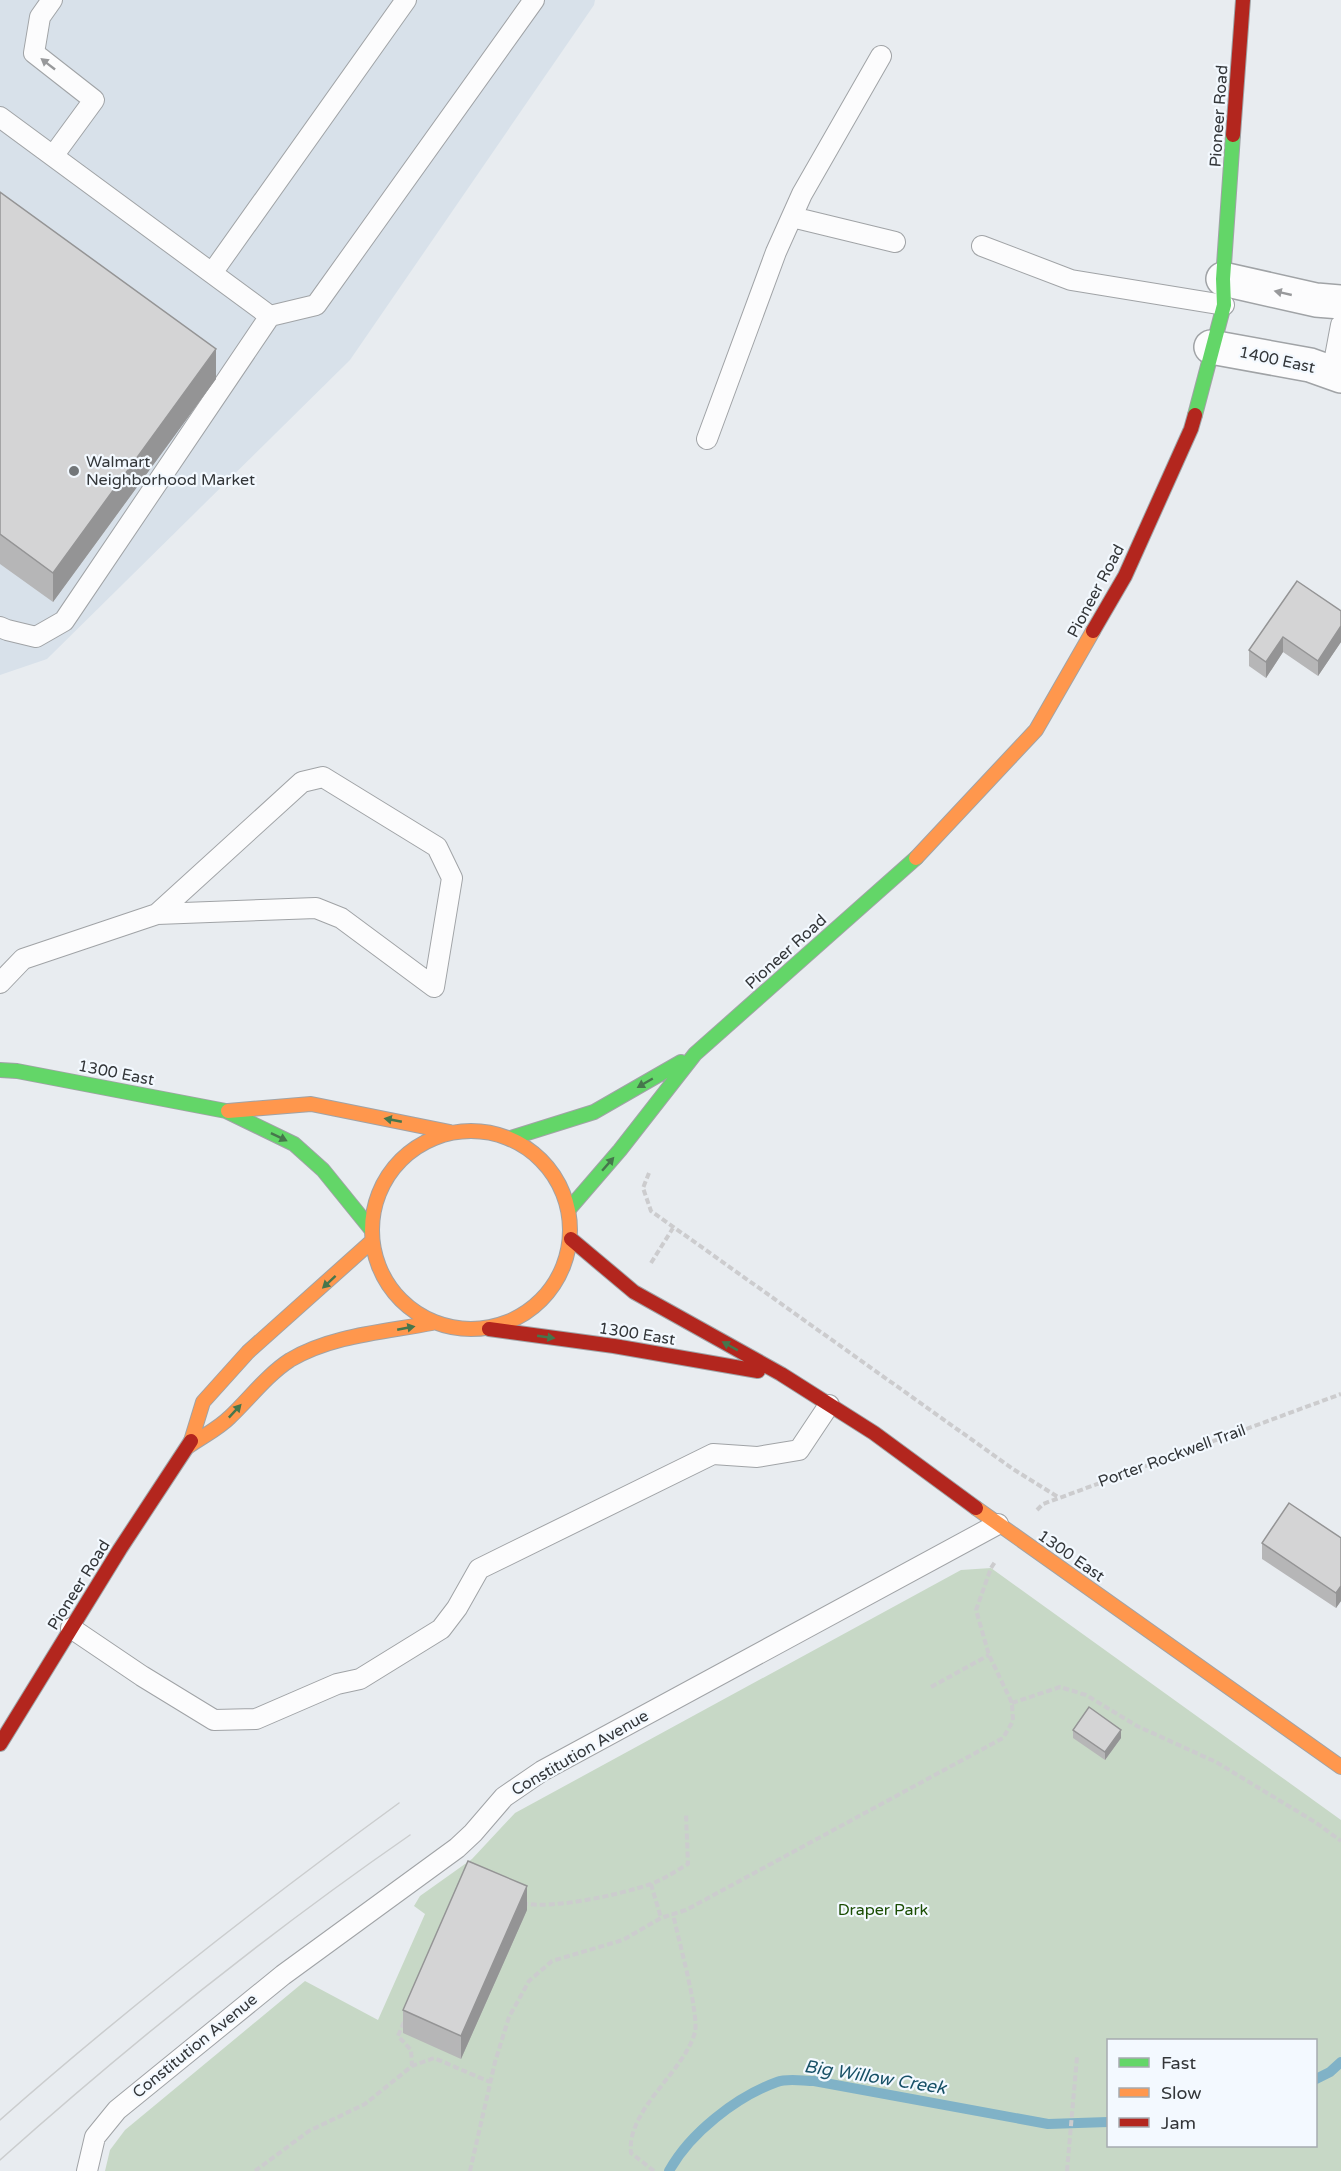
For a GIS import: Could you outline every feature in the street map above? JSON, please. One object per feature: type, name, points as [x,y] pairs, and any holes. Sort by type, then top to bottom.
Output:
[{"type":"street","name":"Pioneer Road","points":[[570,1208],[620,1150],[695,1054],[922,853],[1036,730],[1125,576],[1191,429],[1224,292],[1243,0]]},
{"type":"street","points":[[1224,292],[1341,302]]},
{"type":"street","name":"1400 East","points":[[1212,347],[1310,365],[1336,374]]},
{"type":"street","name":"Pioneer Road","points":[[511,1138],[594,1112],[695,1054]]},
{"type":"street","name":"1300 East","points":[[0,1070],[17,1071],[226,1111],[294,1144],[323,1170],[370,1235]]},
{"type":"street","name":"1300 East","points":[[226,1111],[311,1104],[450,1132]]},
{"type":"street","points":[[481,1130],[511,1138],[536,1153],[555,1175],[570,1208],[571,1239],[557,1280],[527,1312],[488,1329],[459,1330],[432,1323],[402,1304],[381,1275],[370,1235],[381,1184],[410,1150],[450,1132],[481,1130]]},
{"type":"street","name":"Pioneer Road","points":[[0,1744],[124,1543],[189,1446],[203,1402],[248,1352],[326,1284],[370,1235]]},
{"type":"street","name":"1300 East","points":[[571,1239],[634,1292],[781,1374],[874,1433],[1016,1537],[1341,1767]]},
{"type":"street","name":"Pioneer Road","points":[[189,1446],[228,1419],[272,1374],[311,1350],[432,1323]]},
{"type":"street","name":"1300 East","points":[[488,1329],[614,1346],[781,1374]]},
{"type":"lane","points":[[52,0],[40,17],[34,54],[94,100],[53,156]]},
{"type":"lane","points":[[212,273],[406,0]]},
{"type":"lane","points":[[0,627],[36,637],[64,621],[270,316],[316,305],[534,0]]},
{"type":"lane","points":[[707,439],[777,252],[802,194],[881,56]]},
{"type":"lane","points":[[0,117],[270,316]]},
{"type":"lane","points":[[792,217],[895,242]]},
{"type":"lane","points":[[982,246],[1071,280],[1224,292]]},
{"type":"lane","points":[[1336,374],[1341,325]]},
{"type":"lane","points":[[0,983],[23,959],[157,914],[316,908],[341,918],[434,987],[452,878],[437,847],[323,777],[302,782],[157,914]]},
{"type":"lane","points":[[71,1628],[142,1676],[214,1719],[256,1719],[337,1684],[360,1679],[441,1629],[457,1608],[479,1569],[713,1454],[757,1457],[799,1450],[829,1405]]},
{"type":"lane","name":"Constitution Avenue","points":[[87,2171],[95,2137],[117,2110],[283,1975],[456,1848],[473,1833],[504,1797],[542,1771],[998,1524]]},
{"type":"path","points":[[649,1173],[643,1188],[651,1211],[1013,1469],[1059,1498]]},
{"type":"path","points":[[651,1263],[673,1228]]},
{"type":"path","name":"Porter Rockwell Trail","points":[[1012,1702],[988,1655],[976,1610],[991,1568],[1043,1504],[1341,1394]]},
{"type":"path","points":[[931,1687],[988,1655]]},
{"type":"path","points":[[470,2171],[490,2082],[509,2017],[530,1981],[552,1961],[623,1940],[661,1918],[686,1910],[1003,1738],[1012,1721],[1012,1702],[1060,1687],[1086,1695],[1137,1726],[1216,1762],[1315,1822],[1341,1841]]},
{"type":"path","points":[[515,1900],[525,1904],[548,1904],[605,1897],[651,1884],[688,1864],[686,1814]]},
{"type":"path","points":[[651,1884],[661,1918]]},
{"type":"path","points":[[654,2171],[631,2153],[632,2135],[648,2105],[688,2048],[695,2031],[695,2013],[673,1914]]},
{"type":"path","points":[[407,2014],[398,2036],[411,2050],[412,2066]]},
{"type":"path","points":[[1067,2171],[1077,2057]]},
{"type":"path","points":[[255,2171],[309,2131],[365,2104],[412,2066],[434,2058],[490,2082]]},
{"type":"shaded area","points":[[0,0],[595,0],[594,5],[350,360],[47,659],[0,675]]},
{"type":"green space","name":"Draper Park","points":[[991,1568],[1341,1820],[1341,2171],[105,2171],[110,2150],[125,2130],[305,1981],[378,2020],[425,1914],[414,1906],[420,1896],[472,1859],[515,1813],[961,1570]]},
{"type":"building","name":"Walmart Neighborhood Market","points":[[0,192],[216,349],[53,573],[0,534]]},
{"type":"building","points":[[1297,581],[1341,611],[1341,626],[1318,661],[1283,637],[1266,662],[1249,650]]},
{"type":"building","points":[[1289,1503],[1341,1538],[1341,1586],[1336,1593],[1262,1543]]},
{"type":"building","points":[[1089,1707],[1121,1730],[1105,1752],[1073,1730]]},
{"type":"building","points":[[468,1861],[527,1886],[461,2036],[403,2010]]},
{"type":"waterway","name":"Big Willow Creek","points":[[1317,2078],[1330,2072],[1341,2062]]},
{"type":"waterway","name":"Big Willow Creek","points":[[669,2171],[689,2143],[730,2107],[761,2089],[785,2080],[814,2081],[1048,2124],[1107,2122]]},
{"type":"tram line","points":[[0,2120],[196,1957],[399,1803]]},
{"type":"tram line","points":[[0,2160],[200,1991],[304,1911],[410,1835]]},
{"type":"traffic: fast","points":[[1195,415],[1224,305],[1223,279],[1233,135]]},
{"type":"traffic: fast","points":[[570,1208],[620,1150],[695,1054],[916,858]]},
{"type":"traffic: fast","points":[[511,1138],[594,1112],[681,1062]]},
{"type":"traffic: fast","points":[[0,1070],[17,1071],[226,1111],[294,1144],[323,1170],[370,1228]]},
{"type":"traffic: slow","points":[[916,858],[1036,730],[1093,631]]},
{"type":"traffic: slow","points":[[228,1111],[311,1104],[450,1132]]},
{"type":"traffic: slow","points":[[461,1131],[481,1131],[518,1142],[548,1167],[563,1192],[569,1211],[570,1230],[569,1249],[559,1277],[534,1307],[518,1318],[500,1325],[481,1329],[461,1329],[424,1318],[394,1293],[383,1277],[376,1259],[372,1240],[372,1220],[383,1183],[408,1153],[424,1142],[442,1135],[461,1131]]},
{"type":"traffic: slow","points":[[191,1441],[203,1402],[248,1352],[371,1242]]},
{"type":"traffic: slow","points":[[189,1446],[225,1421],[266,1380],[290,1360],[323,1345],[341,1340],[432,1323]]},
{"type":"traffic: slow","points":[[976,1508],[1341,1767]]},
{"type":"traffic: jam","points":[[1233,135],[1243,0]]},
{"type":"traffic: jam","points":[[1093,631],[1125,576],[1191,429],[1195,415]]},
{"type":"traffic: jam","points":[[571,1239],[634,1292],[781,1374],[874,1433],[976,1508]]},
{"type":"traffic: jam","points":[[489,1329],[614,1346],[758,1371]]},
{"type":"traffic: jam","points":[[0,1744],[120,1549],[191,1441]]},
{"type":"place","name":"Walmart Neighborhood Market","points":[[74,471]]}]
